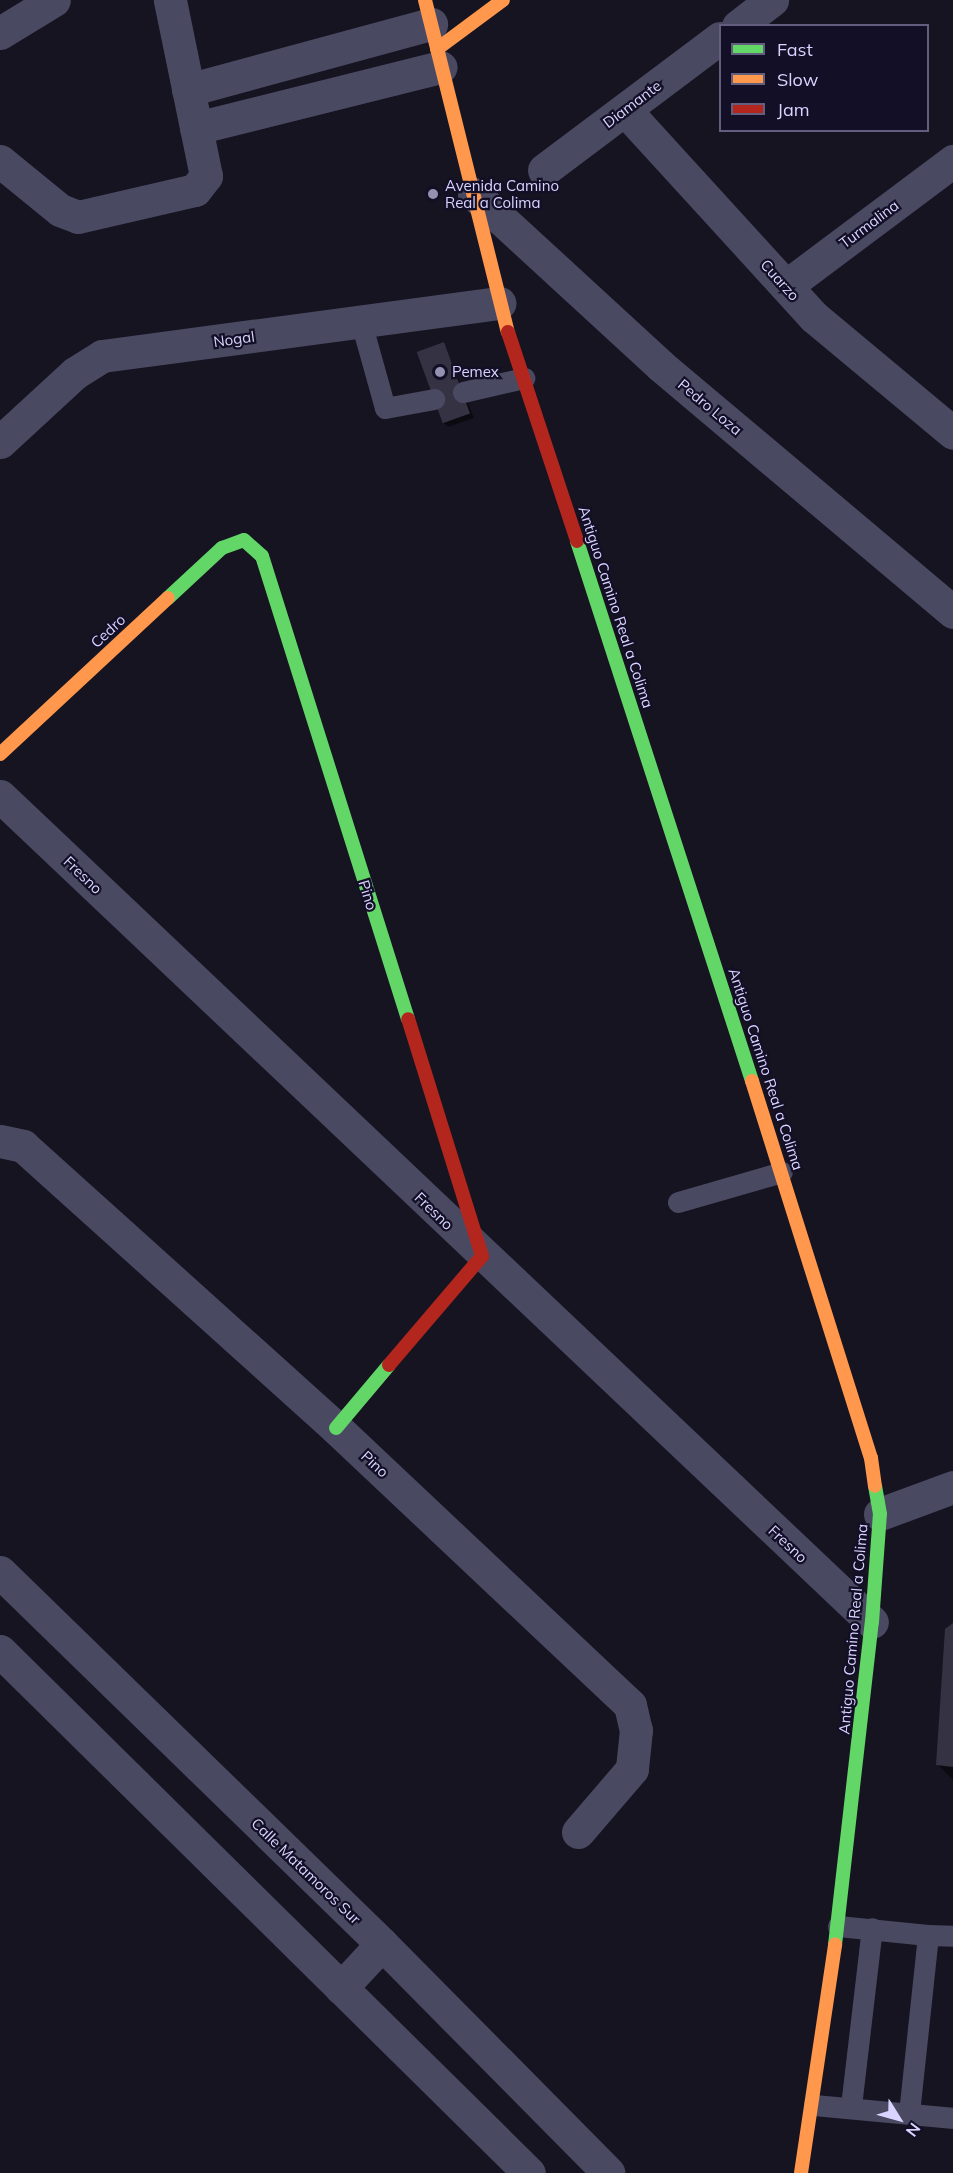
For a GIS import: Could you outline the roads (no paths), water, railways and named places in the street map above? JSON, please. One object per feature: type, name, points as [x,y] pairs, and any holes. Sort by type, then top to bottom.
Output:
[{"type":"main road","points":[[434,35],[502,0]]},
{"type":"main road","name":"Antiguo Camino Real a Colima","points":[[434,35],[499,303],[782,1172],[871,1458],[880,1514],[872,1622],[838,1926],[814,2105],[801,2173]]},
{"type":"main road","name":"Cedro","points":[[0,754],[222,548],[244,540]]},
{"type":"main road","name":"Pino","points":[[244,540],[262,556],[482,1257]]},
{"type":"main road","points":[[336,1428],[482,1257]]},
{"type":"street","points":[[0,33],[54,0]]},
{"type":"street","points":[[0,160],[60,210],[78,217],[195,190],[206,176],[170,0]]},
{"type":"street","points":[[741,24],[772,0]]},
{"type":"street","points":[[188,90],[434,35]]},
{"type":"street","points":[[196,129],[434,35]]},
{"type":"street","name":"Diamante","points":[[544,170],[719,39]]},
{"type":"street","name":"Cuarzo","points":[[625,110],[814,317],[953,432]]},
{"type":"street","name":"Turmalina","points":[[786,286],[953,161]]},
{"type":"street","name":"Pedro Loza","points":[[474,194],[662,366],[953,612]]},
{"type":"street","name":"Nogal","points":[[0,442],[75,373],[102,356],[499,303]]},
{"type":"street","name":"Fresno","points":[[0,795],[482,1257],[872,1622]]},
{"type":"street","name":"Pino","points":[[0,1141],[23,1146],[336,1428],[630,1705],[636,1730],[632,1769],[578,1832]]},
{"type":"street","points":[[880,1514],[952,1490]]},
{"type":"street","name":"Calle Matamoros Sur","points":[[0,1572],[382,1944],[609,2173]]},
{"type":"street","points":[[0,1651],[529,2173]]},
{"type":"street","points":[[341,1988],[382,1944]]},
{"type":"lane","points":[[361,322],[385,408],[434,399]]},
{"type":"lane","points":[[463,392],[524,378]]},
{"type":"lane","points":[[678,1202],[782,1172]]},
{"type":"lane","points":[[838,1926],[953,1936]]},
{"type":"lane","points":[[851,2106],[872,1928]]},
{"type":"lane","points":[[909,2113],[928,1935]]},
{"type":"lane","points":[[814,2105],[851,2106],[953,2118]]},
{"type":"place","name":"Avenida Camino Real a Colima","points":[[433,194]]},
{"type":"place","name":"Pemex","points":[[440,372]]}]
